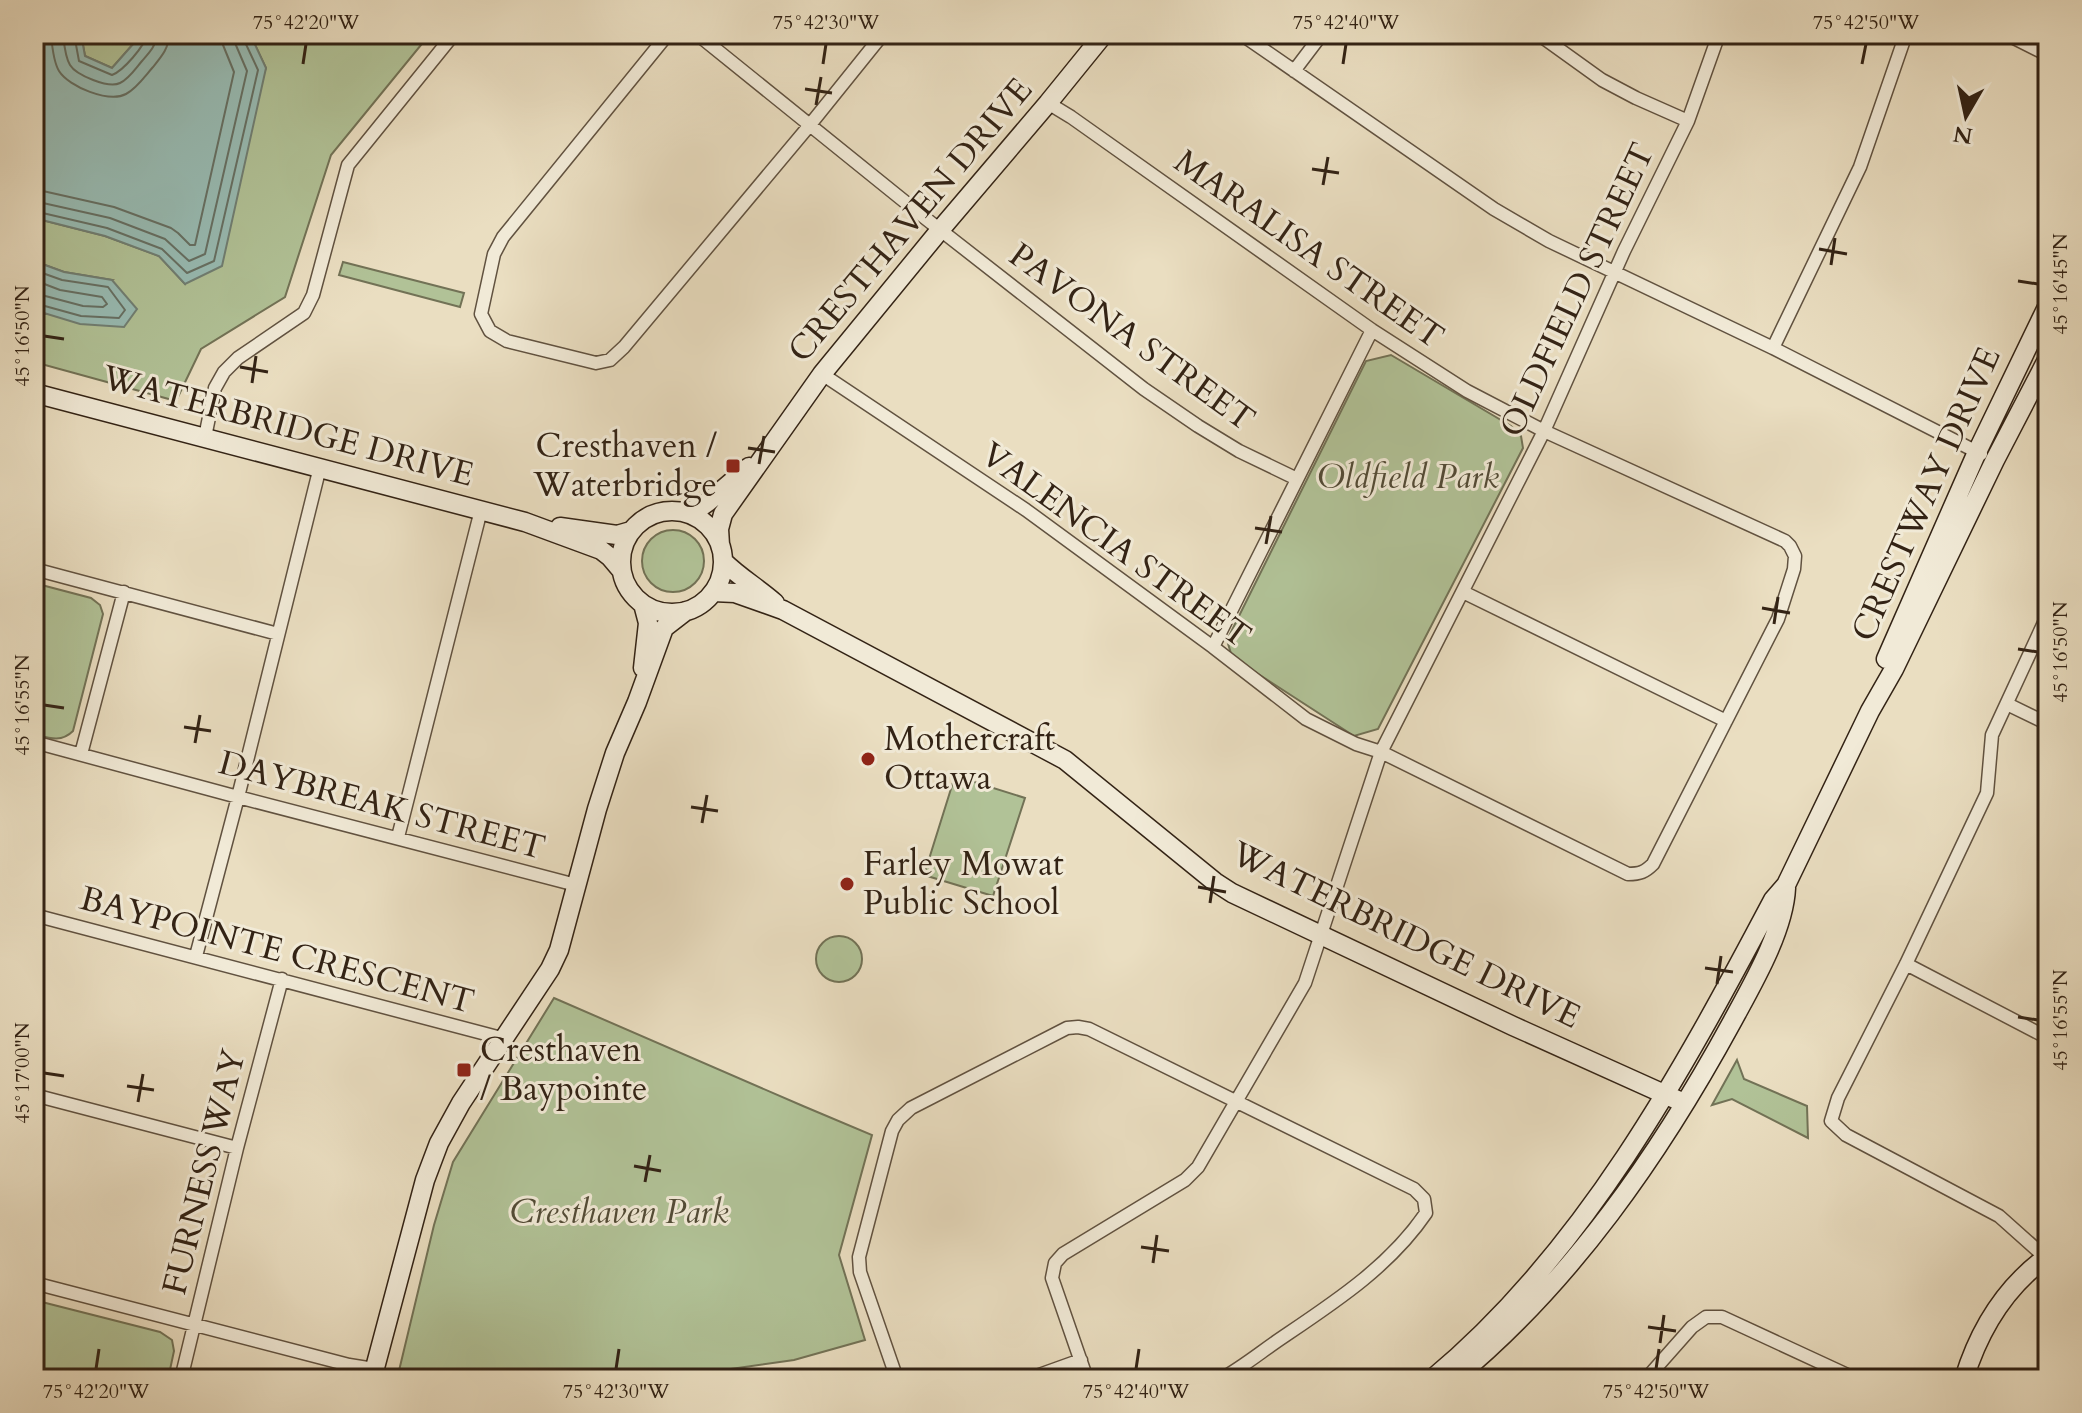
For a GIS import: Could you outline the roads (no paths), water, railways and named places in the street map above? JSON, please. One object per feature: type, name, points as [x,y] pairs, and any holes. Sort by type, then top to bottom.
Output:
[{"type":"street","points":[[205,437],[215,388],[224,372],[238,358],[304,313],[313,295],[348,165],[454,34]]},
{"type":"street","points":[[668,34],[503,237],[494,254],[481,314],[490,331],[507,341],[596,363],[610,360],[883,34]]},
{"type":"street","name":"PAVONA STREET","points":[[697,34],[940,230],[1154,396],[1239,451],[1297,479]]},
{"type":"street","name":"CRESTHAVEN DRIVE","points":[[722,553],[719,529],[723,514],[822,374],[1104,34]]},
{"type":"street","points":[[1241,34],[1494,209],[1549,241],[1773,348],[1995,460]]},
{"type":"street","points":[[1294,71],[1322,34]]},
{"type":"street","points":[[1538,34],[1602,80],[1688,121]]},
{"type":"street","name":"OLDFIELD STREET","points":[[1087,1379],[1052,1278],[1055,1263],[1063,1254],[1185,1180],[1198,1167],[1305,983],[1381,752],[1544,431],[1624,251],[1688,121],[1719,34]]},
{"type":"street","points":[[1773,348],[1860,167],[1906,34]]},
{"type":"street","points":[[2006,34],[2048,55]]},
{"type":"street","name":"MARALISA STREET","points":[[1048,103],[1372,330],[1467,391],[1544,431],[1785,541],[1795,556],[1794,569],[1778,619],[1726,721]]},
{"type":"street","name":"CRESTWAY DRIVE","points":[[1870,711],[1884,665],[1977,452],[2048,305]]},
{"type":"street","points":[[1213,647],[1372,330]]},
{"type":"street","name":"CRESTWAY DRIVE","points":[[1432,1379],[1529,1285],[1618,1169],[1690,1054],[1773,900],[1786,885],[2048,358]]},
{"type":"street","name":"VALENCIA STREET","points":[[822,374],[1026,510],[1306,719],[1356,744],[1381,752],[1628,874],[1646,871],[1653,864],[1726,721]]},
{"type":"street","name":"WATERBRIDGE DRIVE","points":[[34,393],[525,522],[601,550],[621,570]]},
{"type":"street","name":"CRESTHAVEN DRIVE","points":[[686,512],[708,502],[769,449]]},
{"type":"street","points":[[196,956],[320,467]]},
{"type":"street","points":[[398,837],[481,510]]},
{"type":"street","points":[[34,1283],[349,1365],[373,1374],[425,1180],[439,1143],[461,1103],[550,969],[559,950],[615,753],[664,628],[701,604],[713,592],[720,578],[722,553],[712,531],[701,519],[686,512],[669,510],[653,514],[638,522],[627,536],[621,552],[621,570],[626,586],[637,599],[652,609],[669,613],[686,611]]},
{"type":"street","name":"WATERBRIDGE DRIVE","points":[[525,522],[617,535],[631,531]]},
{"type":"street","name":"WATERBRIDGE DRIVE","points":[[722,553],[735,574],[783,610]]},
{"type":"street","points":[[34,569],[278,634]]},
{"type":"street","points":[[81,754],[124,592]]},
{"type":"street","name":"WATERBRIDGE DRIVE","points":[[713,592],[735,593],[783,610],[1065,760],[1232,893],[1684,1103]]},
{"type":"street","points":[[1463,592],[1726,721]]},
{"type":"street","points":[[640,694],[648,623],[643,604]]},
{"type":"street","points":[[1964,1379],[1974,1348],[1994,1312],[2016,1284],[2047,1256],[1999,1216],[1846,1135],[1831,1121],[1838,1098],[1987,793],[1992,735],[2048,614]]},
{"type":"street","points":[[2007,704],[2048,724]]},
{"type":"street","name":"DAYBREAK STREET","points":[[34,742],[576,885]]},
{"type":"street","name":"CRESTWAY DRIVE","points":[[1454,1379],[1544,1293],[1624,1194],[1712,1059],[1751,988],[1773,939],[1786,885]]},
{"type":"street","name":"BAYPOINTE CRESCENT","points":[[34,915],[505,1039]]},
{"type":"street","points":[[1906,964],[2048,1038]]},
{"type":"street","name":"FURNESS WAY","points":[[181,1379],[282,979]]},
{"type":"street","points":[[897,1379],[860,1272],[859,1257],[892,1131],[911,1108],[1067,1028],[1078,1027],[1089,1029],[1414,1189],[1424,1199],[1426,1213],[1417,1227],[1352,1290],[1221,1379]]},
{"type":"street","points":[[34,1095],[237,1148]]},
{"type":"street","points":[[1646,1379],[1692,1327],[1706,1317],[1722,1317],[1856,1379]]},
{"type":"street","points":[[1028,1379],[1081,1360]]},
{"type":"water","points":[[34,34],[81,34],[85,56],[112,68],[142,34],[250,34],[266,68],[222,266],[185,284],[159,256],[105,236],[34,218]]},
{"type":"water","points":[[34,261],[64,272],[112,280],[137,309],[124,327],[80,324],[34,310]]},
{"type":"place","name":"Cresthaven / Waterbridge","points":[[733,466]]},
{"type":"place","name":"Mothercraft Ottawa","points":[[868,759]]},
{"type":"place","name":"Farley Mowat Public School","points":[[847,884]]},
{"type":"place","name":"Cresthaven / Baypointe","points":[[464,1070]]},
{"type":"park label","name":"Oldfield Park","points":[[1408,477]]},
{"type":"park label","name":"Cresthaven Park","points":[[619,1212]]}]
